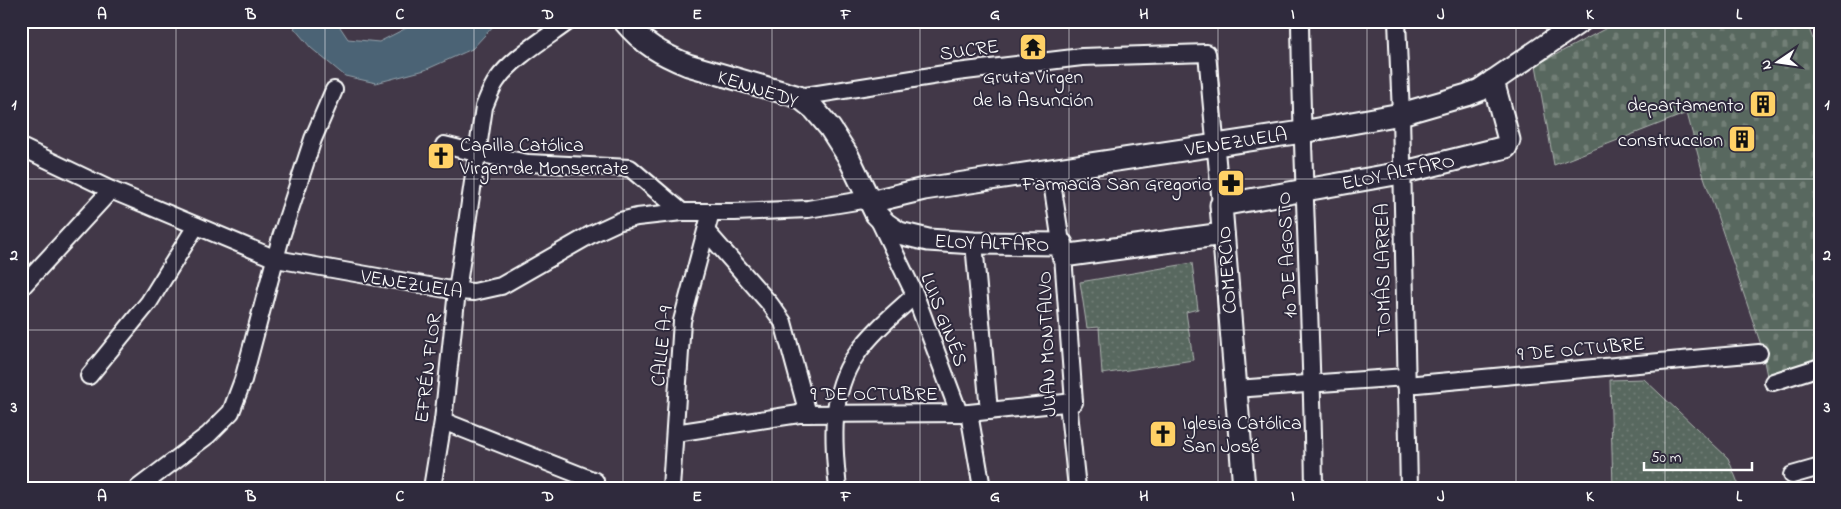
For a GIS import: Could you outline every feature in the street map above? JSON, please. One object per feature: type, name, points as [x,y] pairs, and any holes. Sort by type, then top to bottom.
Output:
[{"type":"street","name":"EFRÉN FLOR","points":[[432,488],[443,421],[457,292],[484,107],[489,93],[509,66],[569,21]]},
{"type":"street","name":"KENNEDY","points":[[624,21],[646,43],[674,60],[798,97],[814,109],[830,128],[848,156],[872,205]]},
{"type":"street","name":"10 DE AGOSTO","points":[[1300,21],[1314,488]]},
{"type":"street","name":"TOMÁS LARREA","points":[[1397,21],[1401,114],[1409,488]]},
{"type":"street","name":"VENEZUELA","points":[[21,147],[111,190],[276,259],[457,292],[474,292],[501,286],[592,234],[620,221],[637,216],[682,212],[808,209],[872,205],[924,189],[1302,132],[1401,114],[1467,96],[1480,90],[1580,21]]},
{"type":"street","name":"SUCRE","points":[[798,97],[957,72],[1082,57],[1207,53]]},
{"type":"street","name":"COMERCIO","points":[[1207,53],[1244,488]]},
{"type":"street","name":"ELOY ALFARO","points":[[1221,205],[1401,173],[1506,147],[1509,140],[1493,81]]},
{"type":"street","points":[[138,488],[208,435],[231,412],[243,380],[281,236],[313,139],[334,90]]},
{"type":"street","points":[[444,145],[528,163],[630,168],[682,212]]},
{"type":"street","name":"JUAN MONTALVO","points":[[1050,169],[1062,250],[1077,488]]},
{"type":"street","points":[[21,288],[111,190]]},
{"type":"street","name":"ELOY ALFARO","points":[[872,205],[892,229],[909,236],[928,240],[974,244],[1062,250],[1223,234]]},
{"type":"street","name":"LUIS GINÉS","points":[[872,205],[915,295],[964,413],[982,488]]},
{"type":"street","name":"CALLE A-9","points":[[671,488],[682,321],[711,212]]},
{"type":"street","points":[[90,376],[149,302],[196,226]]},
{"type":"street","points":[[707,232],[784,322],[804,414],[820,426],[833,449]]},
{"type":"street","points":[[974,244],[989,411]]},
{"type":"street","points":[[698,261],[718,245]]},
{"type":"street","points":[[838,488],[833,449],[836,415],[841,385],[846,370],[855,355],[877,330],[915,295]]},
{"type":"street","name":"9 DE OCTUBRE","points":[[1235,389],[1312,382],[1406,381],[1759,353]]},
{"type":"street","points":[[1774,382],[1820,367]]},
{"type":"street","name":"9 DE OCTUBRE","points":[[675,433],[804,414],[964,413],[1071,402]]},
{"type":"street","points":[[443,421],[595,481]]},
{"type":"street","points":[[1792,475],[1820,467]]},
{"type":"green space","points":[[1620,21],[1806,21],[1820,57],[1820,359],[1767,376],[1760,342],[1703,174],[1687,113],[1554,165],[1536,65]]},
{"type":"green space","points":[[1192,263],[1198,309],[1186,312],[1193,360],[1102,374],[1099,327],[1087,328],[1080,282]]},
{"type":"green space","points":[[1644,379],[1728,458],[1740,488],[1613,488],[1610,380]]},
{"type":"water","points":[[301,21],[336,21],[348,39],[379,42],[420,21],[498,21],[472,49],[425,70],[376,83],[345,76],[311,48],[294,28]]},
{"type":"place","name":"Gruta Virgen de la Asunción","points":[[1033,47]]},
{"type":"place","name":"departamento","points":[[1763,104]]},
{"type":"place","name":"construccion","points":[[1742,139]]},
{"type":"place","name":"Capilla Católica Virgen de Monserrate","points":[[441,156]]},
{"type":"place","name":"Farmacia San Gregorio","points":[[1231,183]]},
{"type":"place","name":"Iglesia Católica San José","points":[[1163,434]]}]
